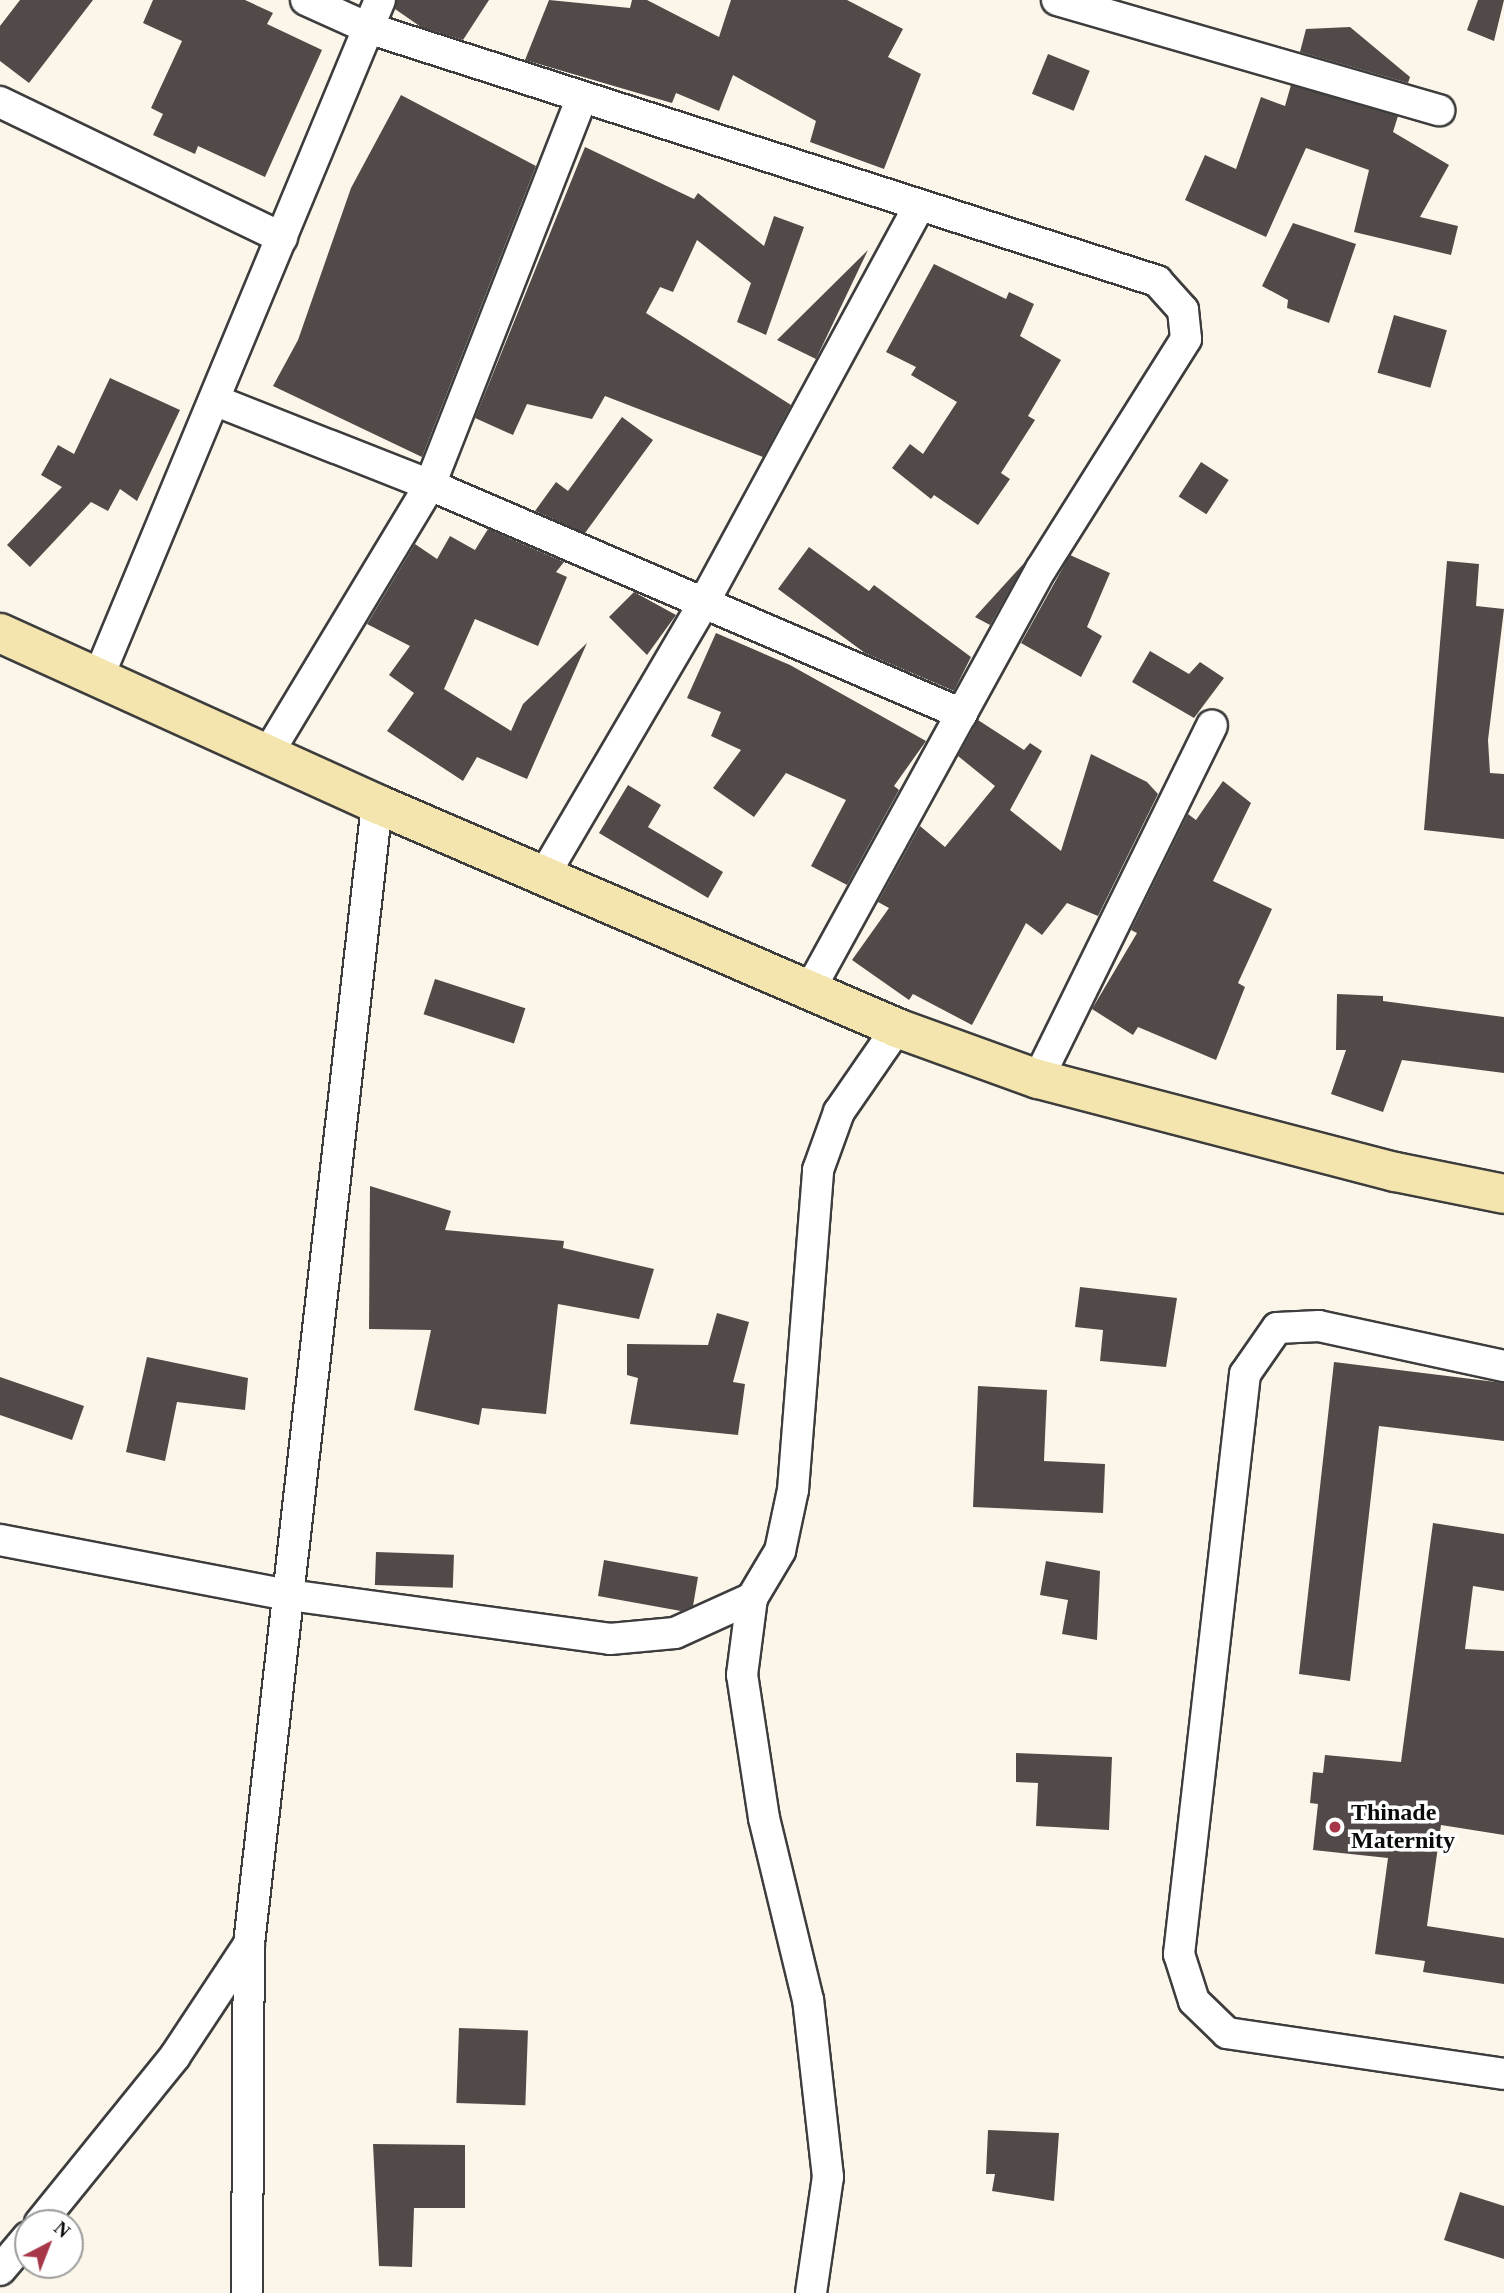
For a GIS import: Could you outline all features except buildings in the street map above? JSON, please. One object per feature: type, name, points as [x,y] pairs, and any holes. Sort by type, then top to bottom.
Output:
[{"type":"street","points":[[306,0],[368,28],[918,208],[1157,281],[1183,310],[1186,340],[1041,569],[810,989]]},
{"type":"street","points":[[98,678],[380,0]]},
{"type":"street","points":[[1058,0],[1439,110]]},
{"type":"street","points":[[267,755],[430,485],[582,98]]},
{"type":"street","points":[[0,102],[282,238]]},
{"type":"street","points":[[543,877],[703,604],[918,208]]},
{"type":"street","points":[[214,400],[430,485],[962,714]]},
{"type":"street","points":[[0,633],[377,804],[897,1028],[1038,1079],[1395,1172],[1504,1195]]},
{"type":"street","points":[[1038,1079],[1212,725]]},
{"type":"street","points":[[247,2293],[249,1944],[377,804]]},
{"type":"street","points":[[811,2293],[828,2177],[808,2000],[764,1818],[742,1675],[752,1598],[780,1552],[793,1490],[818,1170],[839,1112],[897,1028]]},
{"type":"street","points":[[1504,1366],[1319,1326],[1278,1328],[1245,1374],[1178,1954],[1194,2001],[1227,2033],[1504,2074]]},
{"type":"street","points":[[0,1540],[289,1595],[610,1639],[676,1633],[752,1598]]},
{"type":"street","points":[[51,2209],[174,2056],[249,1944]]},
{"type":"street","points":[[0,2270],[14,2254]]},
{"type":"place","name":"Thinade Maternity","points":[[1335,1827]]}]
